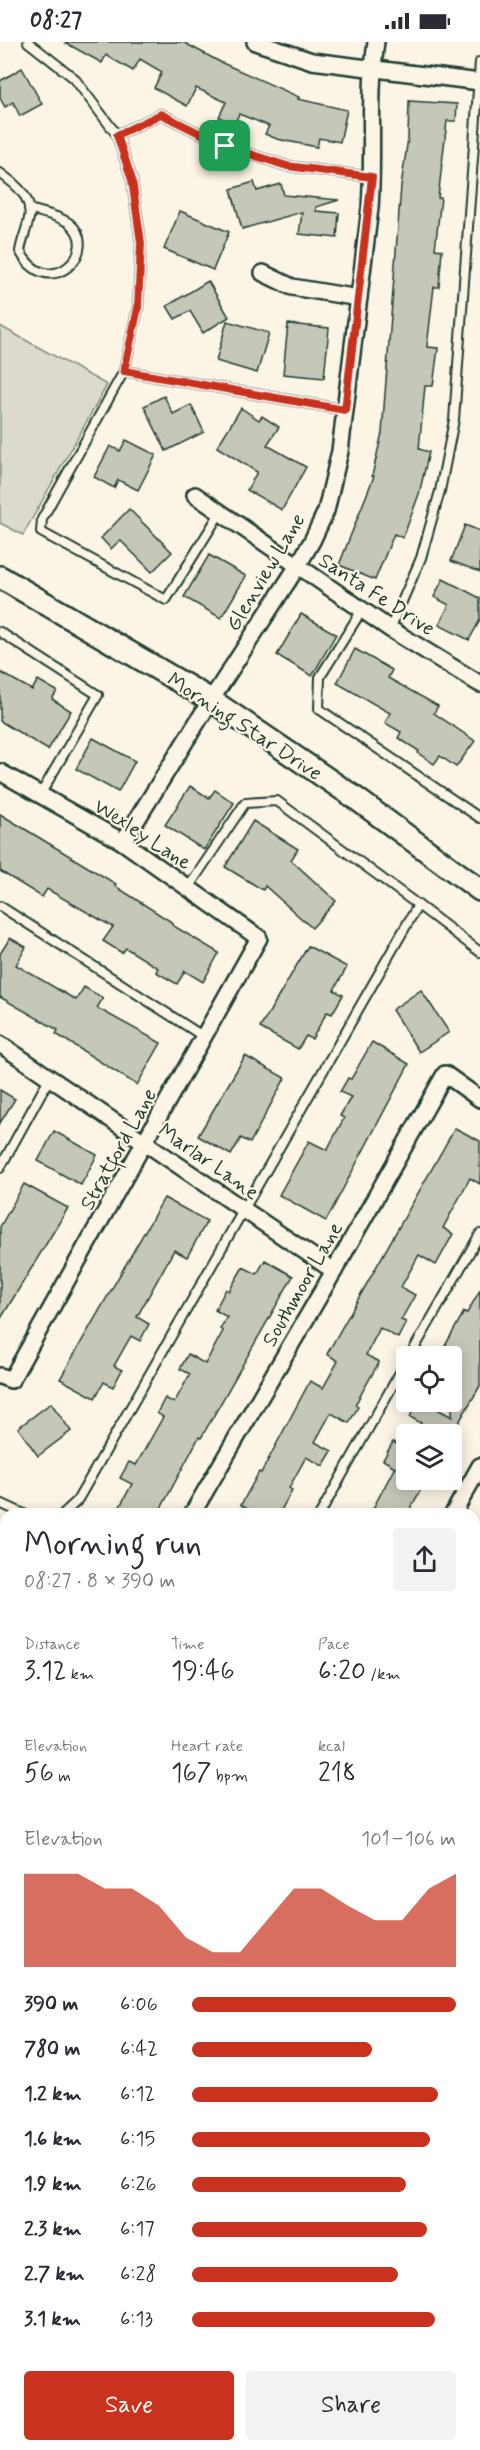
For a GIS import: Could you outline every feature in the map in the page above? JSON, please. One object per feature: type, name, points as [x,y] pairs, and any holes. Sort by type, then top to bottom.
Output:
[{"type":"street","name":"Glenview Lane","points":[[123,842],[297,567],[326,511],[340,451],[372,177],[372,70],[376,42]]},
{"type":"street","points":[[261,43],[312,61],[479,82]]},
{"type":"street","points":[[263,273],[292,287],[359,298]]},
{"type":"street","name":"Santa Fe Drive","points":[[195,495],[390,629],[480,684]]},
{"type":"street","name":"Morning Star Drive","points":[[0,577],[211,700],[354,797],[480,890]]},
{"type":"street","name":"Wexley Lane","points":[[0,772],[123,842],[259,938]]},
{"type":"street","name":"Stratford Lane","points":[[6,1378],[146,1142],[259,938]]},
{"type":"street","name":"Marlar Lane","points":[[0,1044],[334,1271]]},
{"type":"street","name":"Southmoor Lane","points":[[196,1508],[334,1271],[445,1074],[480,1099]]},
{"type":"street","points":[[456,1508],[480,1466]]},
{"type":"lane","points":[[28,42],[74,78],[117,135],[132,180],[141,243],[138,308],[124,371],[42,519],[41,532],[166,600],[220,513]]},
{"type":"lane","points":[[390,629],[421,558],[440,491],[454,420],[480,62]]},
{"type":"lane","points":[[117,135],[161,114],[225,146],[287,166],[372,177]]},
{"type":"lane","points":[[0,173],[20,188],[29,203],[29,209],[29,218],[20,251],[26,263],[41,273],[56,274],[69,268],[77,256],[79,243],[76,231],[67,222],[29,209]]},
{"type":"lane","points":[[124,371],[345,410]]},
{"type":"lane","points":[[362,610],[320,677],[319,709],[480,818]]},
{"type":"lane","points":[[0,632],[98,694],[40,795]]},
{"type":"lane","points":[[188,888],[245,803],[278,801],[480,952]]},
{"type":"lane","points":[[69,1508],[77,1501],[418,905]]},
{"type":"lane","points":[[0,906],[204,1037]]},
{"type":"lane","points":[[0,1168],[50,1077]]},
{"type":"lane","points":[[416,1346],[480,1234]]},
{"type":"lane","points":[[323,1508],[396,1380]]},
{"type":"shaded area","points":[[0,326],[107,385],[23,535],[0,523]]},
{"type":"building","points":[[64,42],[183,42],[220,62],[299,97],[298,99],[347,110],[340,142],[319,138],[317,147],[277,139],[265,134],[269,126],[239,114],[234,125],[219,117],[226,102],[196,88],[187,106],[154,88],[162,72],[140,59],[133,71],[106,55],[102,63]]},
{"type":"building","points":[[22,68],[42,104],[20,116],[13,102],[5,107],[0,98],[0,81]]},
{"type":"building","points":[[409,101],[457,104],[456,121],[447,121],[438,198],[441,198],[435,249],[442,250],[439,287],[434,287],[427,347],[438,348],[433,386],[425,386],[419,449],[429,452],[419,494],[403,538],[394,534],[375,580],[339,565],[374,476],[372,476],[382,433],[401,186],[408,138]]},
{"type":"building","points":[[254,182],[257,191],[281,184],[284,195],[339,200],[316,207],[316,211],[339,213],[337,238],[299,234],[302,212],[242,229],[231,189]]},
{"type":"building","points":[[180,211],[229,232],[213,270],[164,249]]},
{"type":"building","points":[[208,281],[229,317],[203,333],[190,311],[175,319],[167,306]]},
{"type":"building","points":[[227,321],[269,333],[257,373],[216,361]]},
{"type":"building","points":[[288,324],[329,328],[324,378],[283,374]]},
{"type":"building","points":[[164,396],[173,414],[191,405],[204,432],[166,451],[144,406]]},
{"type":"building","points":[[241,408],[259,420],[262,416],[279,427],[267,445],[306,467],[282,510],[247,490],[257,472],[217,447]]},
{"type":"building","points":[[126,440],[156,455],[138,490],[118,480],[114,488],[94,477],[110,446],[120,451]]},
{"type":"building","points":[[129,509],[172,552],[152,572],[120,540],[111,549],[101,538]]},
{"type":"building","points":[[465,525],[480,531],[480,572],[451,561]]},
{"type":"building","points":[[209,555],[246,576],[221,618],[184,597]]},
{"type":"building","points":[[443,579],[480,598],[480,620],[469,640],[439,625],[449,605],[434,597]]},
{"type":"building","points":[[301,614],[336,634],[312,676],[277,655]]},
{"type":"building","points":[[355,649],[392,670],[388,678],[438,706],[434,713],[475,741],[456,767],[440,756],[434,764],[418,753],[419,751],[398,738],[401,732],[385,723],[390,713],[337,683]]},
{"type":"building","points":[[0,672],[32,690],[38,680],[57,691],[52,699],[71,711],[48,750],[0,721]]},
{"type":"building","points":[[93,738],[135,761],[118,792],[76,769]]},
{"type":"building","points":[[190,786],[209,798],[215,790],[234,803],[204,850],[165,825]]},
{"type":"building","points":[[0,814],[116,884],[115,886],[173,923],[172,925],[219,953],[203,982],[185,971],[177,984],[156,972],[158,968],[126,948],[122,953],[103,941],[113,927],[47,889],[42,897],[0,871]]},
{"type":"building","points":[[253,821],[298,849],[291,860],[336,901],[312,928],[265,886],[263,890],[225,867]]},
{"type":"building","points":[[10,938],[26,947],[16,965],[76,1000],[84,987],[103,998],[97,1008],[161,1043],[137,1085],[56,1034],[58,1030],[0,997],[0,954]]},
{"type":"building","points":[[308,946],[347,967],[334,990],[343,995],[332,1014],[327,1012],[312,1039],[306,1036],[298,1049],[260,1028]]},
{"type":"building","points":[[421,990],[449,1032],[419,1052],[392,1010]]},
{"type":"building","points":[[372,1042],[409,1064],[326,1221],[279,1195],[309,1141],[327,1150],[344,1118],[340,1116],[351,1097],[340,1092],[348,1078],[351,1079]]},
{"type":"building","points":[[245,1056],[285,1078],[250,1143],[241,1138],[231,1155],[198,1136]]},
{"type":"building","points":[[0,1090],[15,1099],[0,1123]]},
{"type":"building","points":[[455,1128],[480,1141],[480,1184],[470,1178],[443,1228],[453,1234],[436,1265],[419,1255],[401,1287],[415,1295],[401,1320],[406,1322],[398,1338],[380,1328],[366,1355],[379,1362],[355,1405],[358,1407],[349,1423],[331,1413],[315,1442],[332,1451],[323,1466],[306,1457],[289,1488],[292,1490],[282,1508],[246,1508],[241,1505],[259,1472],[261,1473],[310,1381],[323,1388],[338,1361],[327,1354]]},
{"type":"building","points":[[54,1131],[97,1155],[81,1185],[38,1161]]},
{"type":"building","points":[[24,1184],[68,1208],[0,1320],[0,1227]]},
{"type":"building","points":[[164,1198],[207,1221],[187,1257],[174,1250],[137,1317],[149,1324],[140,1341],[131,1336],[114,1366],[122,1370],[113,1387],[104,1382],[95,1398],[60,1379]]},
{"type":"building","points":[[265,1260],[293,1276],[201,1438],[199,1437],[161,1508],[119,1508],[132,1484],[120,1478],[129,1462],[136,1465],[163,1417],[157,1413],[165,1398],[174,1403],[190,1374],[180,1369],[188,1354],[205,1364],[223,1331],[220,1329],[227,1317],[215,1310],[226,1289],[229,1291],[243,1267],[257,1274]]},
{"type":"building","points":[[480,1290],[480,1386],[458,1424],[420,1424],[410,1417],[412,1412],[443,1412],[452,1417],[452,1412],[462,1412],[462,1346],[445,1346],[464,1312],[467,1313]]},
{"type":"building","points":[[51,1403],[71,1431],[38,1456],[18,1428]]},
{"type":"building","points":[[393,1442],[396,1444],[396,1490],[421,1490],[410,1508],[373,1508],[395,1467],[383,1460]]},
{"type":"route","points":[[161,114],[225,146],[287,166],[372,177],[345,410],[124,371],[138,308],[141,243],[132,180],[117,135],[161,114]]}]
